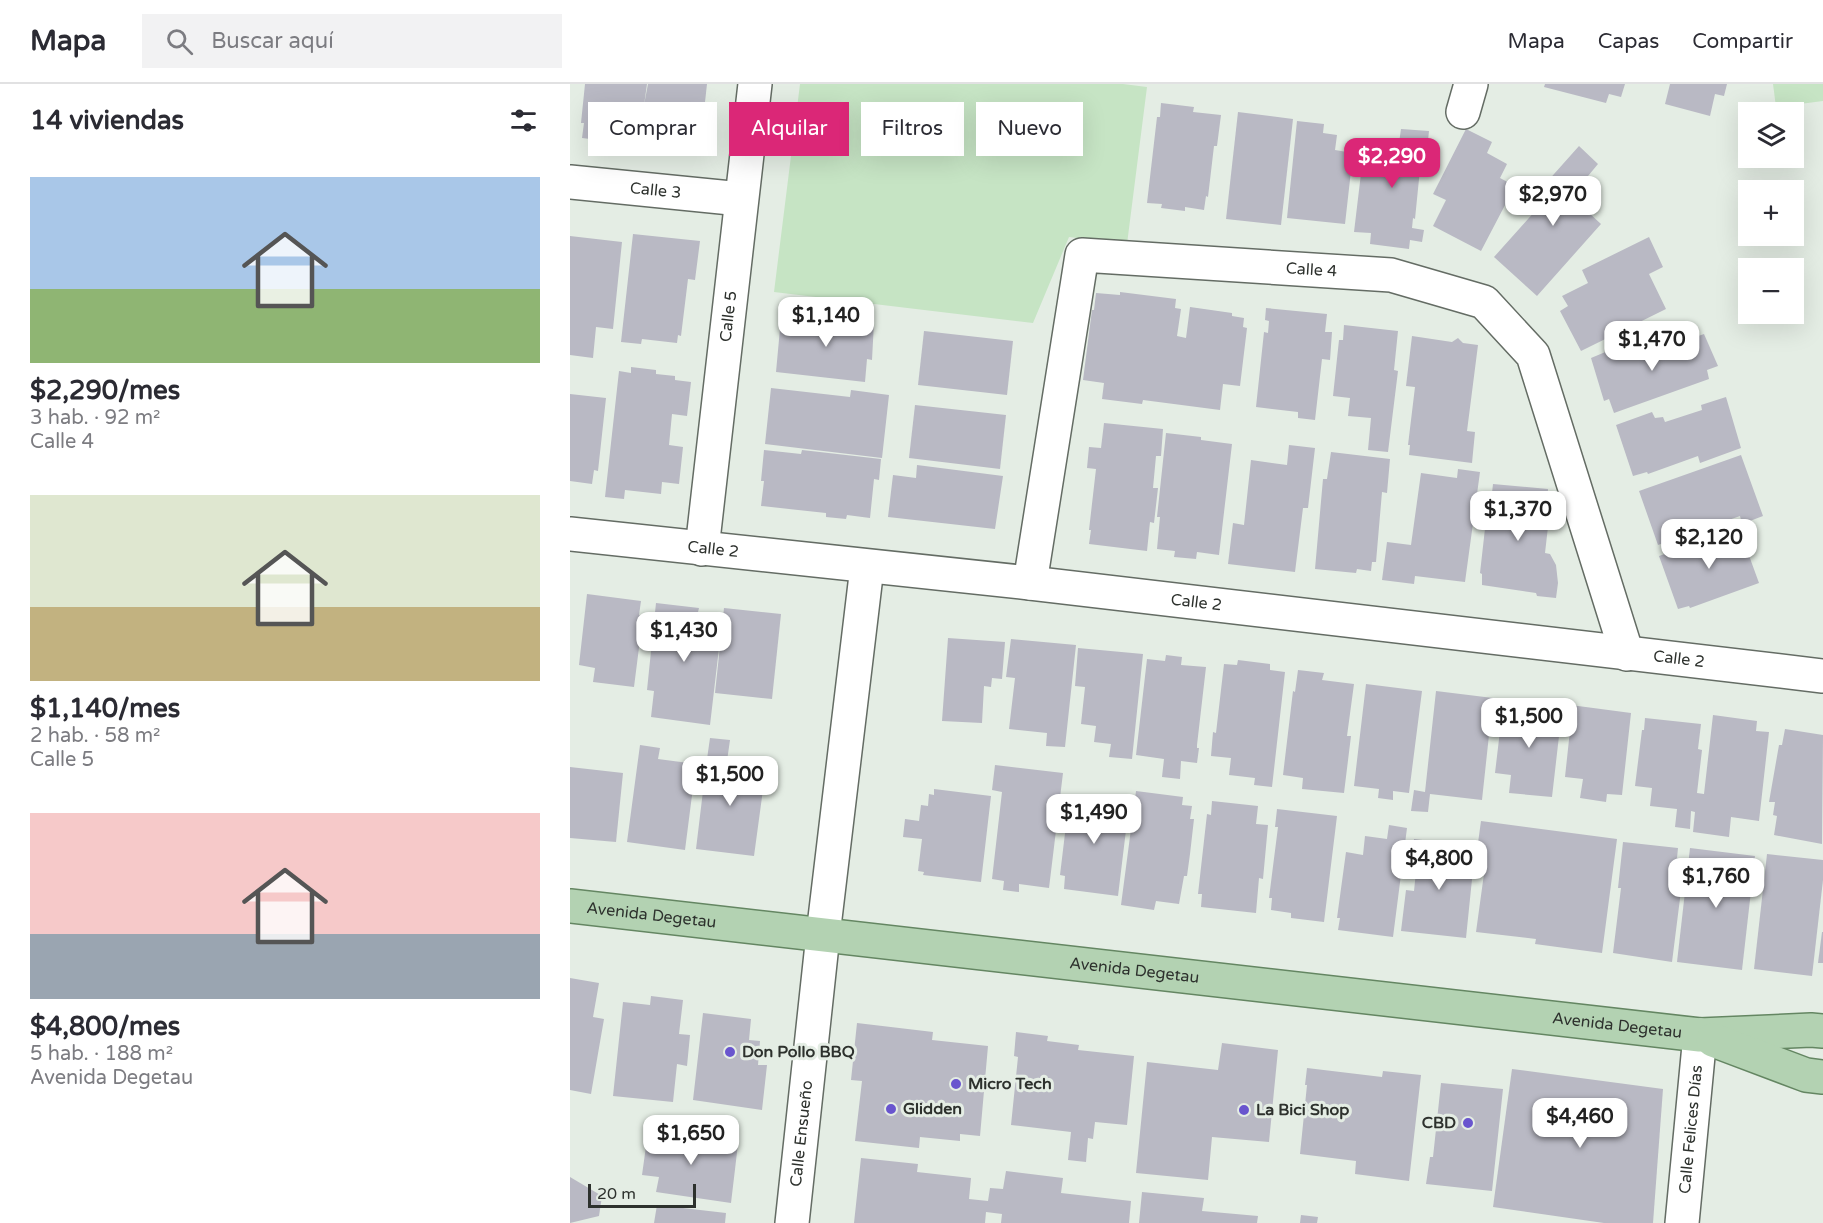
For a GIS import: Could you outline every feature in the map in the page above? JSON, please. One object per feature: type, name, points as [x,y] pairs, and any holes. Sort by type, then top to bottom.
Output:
[{"type":"main road","name":"Avenida Degetau","points":[[570,906],[1700,1035],[1823,1031]]},
{"type":"main road","name":"Avenida Degetau","points":[[1700,1035],[1806,1075],[1823,1077]]},
{"type":"street","name":"Calle 5","points":[[702,549],[755,84]]},
{"type":"street","name":"Calle 3","points":[[570,182],[741,199]]},
{"type":"street","name":"Calle 4","points":[[1030,583],[1082,255],[1391,275],[1484,302],[1533,355],[1627,654]]},
{"type":"street","name":"Calle 2","points":[[570,534],[1030,583],[1823,676]]},
{"type":"street","name":"Calle Ensueño","points":[[792,1223],[823,935],[867,567]]},
{"type":"street","name":"Calle Felices Días","points":[[1682,1223],[1700,1035]]},
{"type":"green space","points":[[800,84],[1123,84],[1147,87],[1127,244],[1069,237],[1033,323],[774,292],[791,156],[849,156],[849,102],[798,102]]},
{"type":"green space","points":[[1773,84],[1823,84],[1823,101],[1804,103],[1775,102]]},
{"type":"building","points":[[585,84],[647,84],[644,102],[588,102],[588,139],[582,138],[584,123],[581,123]]},
{"type":"building","points":[[648,84],[707,84],[705,102],[645,102]]},
{"type":"building","points":[[1545,84],[1625,84],[1621,97],[1609,94],[1606,103],[1544,87]]},
{"type":"building","points":[[1670,84],[1727,84],[1724,96],[1715,94],[1710,116],[1665,104]]},
{"type":"building","points":[[1161,103],[1194,107],[1193,112],[1221,115],[1204,210],[1185,207],[1185,211],[1161,208],[1162,204],[1147,203],[1157,117],[1160,117]]},
{"type":"building","points":[[1238,112],[1293,119],[1281,225],[1226,219]]},
{"type":"building","points":[[1297,121],[1324,124],[1323,133],[1337,135],[1335,150],[1353,153],[1345,224],[1287,218]]},
{"type":"building","points":[[1401,129],[1429,131],[1425,169],[1420,169],[1412,228],[1424,230],[1422,242],[1410,240],[1409,249],[1370,244],[1371,233],[1354,232],[1365,140],[1399,143]]},
{"type":"building","points":[[1466,129],[1492,142],[1487,153],[1507,164],[1500,178],[1515,186],[1481,251],[1433,226],[1446,200],[1433,194]]},
{"type":"building","points":[[1579,146],[1598,164],[1588,176],[1593,180],[1575,200],[1601,224],[1537,296],[1494,257],[1554,190],[1546,183]]},
{"type":"building","points":[[633,234],[700,241],[695,280],[688,279],[681,336],[678,335],[677,343],[642,339],[641,344],[621,342]]},
{"type":"building","points":[[570,236],[622,242],[613,329],[596,327],[593,358],[570,355]]},
{"type":"building","points":[[1649,237],[1663,267],[1649,274],[1666,309],[1581,351],[1560,311],[1568,306],[1562,296],[1588,283],[1582,270]]},
{"type":"building","points":[[1120,292],[1176,299],[1175,308],[1181,309],[1177,336],[1186,338],[1190,307],[1232,313],[1232,316],[1244,318],[1243,327],[1247,328],[1240,386],[1223,384],[1220,410],[1143,400],[1142,404],[1102,399],[1104,383],[1083,380],[1096,293],[1120,295]]},
{"type":"building","points":[[1266,308],[1327,314],[1325,332],[1332,332],[1330,360],[1322,359],[1315,420],[1298,418],[1298,412],[1256,407],[1264,332],[1268,333],[1269,321],[1265,320]]},
{"type":"building","points":[[820,316],[874,322],[872,360],[867,359],[865,382],[776,372],[781,318],[819,322]]},
{"type":"building","points":[[1344,325],[1398,331],[1394,370],[1398,371],[1388,452],[1368,450],[1371,418],[1348,416],[1350,398],[1333,396],[1339,340],[1343,340]]},
{"type":"building","points":[[924,331],[1013,341],[1007,395],[918,385]]},
{"type":"building","points":[[1704,334],[1718,366],[1707,370],[1709,379],[1614,413],[1609,399],[1604,401],[1591,358],[1627,343],[1630,351],[1639,348],[1641,356]]},
{"type":"building","points":[[1412,336],[1452,342],[1458,338],[1463,343],[1478,345],[1467,431],[1475,432],[1472,463],[1409,455],[1410,445],[1408,445],[1415,387],[1406,386]]},
{"type":"building","points":[[631,367],[656,370],[656,374],[675,376],[675,380],[691,382],[687,416],[672,414],[669,445],[683,447],[679,484],[662,482],[661,494],[625,490],[624,499],[605,497],[619,371],[631,373]]},
{"type":"building","points":[[771,388],[850,397],[851,390],[889,395],[882,458],[765,444]]},
{"type":"building","points":[[570,394],[606,398],[598,471],[594,470],[592,484],[570,481]]},
{"type":"building","points":[[1726,397],[1741,448],[1700,463],[1698,456],[1648,474],[1647,472],[1633,476],[1616,425],[1652,412],[1655,418],[1663,417],[1665,422],[1702,410],[1701,405]]},
{"type":"building","points":[[915,405],[1006,415],[1000,469],[909,458]]},
{"type":"building","points":[[1104,423],[1163,429],[1161,456],[1156,456],[1153,488],[1158,488],[1154,523],[1150,522],[1147,551],[1089,544],[1096,469],[1087,468],[1089,447],[1101,448]]},
{"type":"building","points":[[1166,433],[1201,437],[1201,440],[1232,444],[1219,555],[1197,552],[1196,559],[1174,557],[1175,551],[1157,549],[1160,517],[1157,517]]},
{"type":"building","points":[[1289,445],[1315,448],[1308,508],[1303,508],[1295,572],[1228,564],[1233,523],[1244,525],[1251,460],[1287,465]]},
{"type":"building","points":[[764,450],[801,454],[802,450],[881,459],[879,480],[874,479],[870,518],[847,515],[846,519],[826,517],[826,513],[761,506]]},
{"type":"building","points":[[1331,452],[1390,459],[1387,493],[1382,492],[1376,562],[1372,562],[1371,571],[1357,569],[1356,573],[1315,569],[1323,479],[1327,479]]},
{"type":"building","points":[[1741,455],[1763,516],[1742,524],[1740,516],[1658,545],[1639,491]]},
{"type":"building","points":[[917,465],[1003,476],[995,529],[888,517],[893,475],[916,478]]},
{"type":"building","points":[[1458,469],[1480,472],[1465,582],[1415,576],[1414,584],[1382,580],[1387,542],[1411,545],[1421,473],[1457,478]]},
{"type":"building","points":[[1493,484],[1548,489],[1546,517],[1549,518],[1545,553],[1550,554],[1556,565],[1558,583],[1556,598],[1482,585],[1482,574],[1480,573],[1488,502],[1491,502]]},
{"type":"building","points":[[1739,528],[1759,583],[1690,608],[1689,606],[1678,609],[1659,556]]},
{"type":"building","points":[[587,594],[641,601],[639,615],[643,616],[634,687],[593,682],[595,668],[579,665]]},
{"type":"building","points":[[656,603],[699,608],[698,612],[723,614],[710,725],[651,717],[654,691],[647,690]]},
{"type":"building","points":[[724,608],[781,614],[772,699],[715,693]]},
{"type":"building","points":[[948,638],[1005,642],[1002,679],[992,678],[991,687],[984,686],[982,723],[942,721]]},
{"type":"building","points":[[1011,639],[1076,645],[1065,747],[1046,746],[1047,733],[1009,729],[1015,678],[1006,677]]},
{"type":"building","points":[[1078,648],[1143,654],[1132,759],[1109,757],[1111,744],[1094,742],[1096,726],[1081,724],[1085,687],[1075,686]]},
{"type":"building","points":[[1166,655],[1182,657],[1181,665],[1206,667],[1197,763],[1181,761],[1180,779],[1162,777],[1164,759],[1136,755],[1147,659],[1165,661]]},
{"type":"building","points":[[1238,660],[1270,664],[1270,670],[1285,672],[1272,787],[1254,785],[1255,778],[1229,775],[1231,758],[1211,756],[1224,664],[1237,665]]},
{"type":"building","points":[[1298,670],[1324,673],[1322,680],[1354,684],[1347,736],[1351,736],[1344,793],[1302,789],[1303,778],[1283,775],[1293,691],[1295,692]]},
{"type":"building","points":[[1366,684],[1422,691],[1409,793],[1393,791],[1393,800],[1378,798],[1379,789],[1354,786]]},
{"type":"building","points":[[1436,691],[1493,698],[1482,800],[1430,794],[1428,812],[1411,811],[1414,790],[1425,792]]},
{"type":"building","points":[[1507,704],[1562,710],[1552,797],[1509,793],[1511,775],[1495,773],[1502,714],[1506,715]]},
{"type":"building","points":[[1563,704],[1631,713],[1622,795],[1607,794],[1606,802],[1580,798],[1583,779],[1565,777],[1571,721],[1562,721]]},
{"type":"building","points":[[1713,715],[1757,721],[1756,731],[1769,732],[1759,821],[1731,817],[1729,837],[1693,832],[1695,812],[1691,811],[1690,829],[1675,827],[1677,809],[1650,806],[1652,788],[1635,786],[1645,718],[1701,724],[1698,749],[1702,750],[1697,793],[1704,794]]},
{"type":"building","points":[[1785,729],[1823,735],[1822,844],[1774,835],[1777,816],[1773,815],[1775,802],[1769,802],[1779,745],[1782,745]]},
{"type":"building","points":[[710,738],[730,740],[726,768],[765,775],[754,856],[696,849],[703,791],[718,793],[722,768],[706,766]]},
{"type":"building","points":[[640,745],[660,748],[658,759],[696,764],[685,850],[627,842]]},
{"type":"building","points":[[995,765],[1063,773],[1049,888],[1019,884],[1019,892],[1003,890],[1004,881],[992,879],[1002,792],[992,790]]},
{"type":"building","points":[[570,767],[623,773],[616,842],[570,838]]},
{"type":"building","points":[[934,789],[991,796],[981,882],[923,875],[924,872],[918,871],[922,839],[903,837],[905,819],[919,821],[921,805],[928,806],[929,794],[934,795]]},
{"type":"building","points":[[1136,791],[1183,797],[1182,805],[1192,806],[1190,819],[1194,819],[1190,854],[1179,904],[1156,901],[1154,910],[1121,905]]},
{"type":"building","points":[[1109,795],[1130,797],[1118,896],[1064,889],[1065,876],[1060,875],[1066,825],[1059,824],[1061,800],[1108,806]]},
{"type":"building","points":[[1212,801],[1258,806],[1256,824],[1268,825],[1263,879],[1259,878],[1256,913],[1201,907],[1202,894],[1198,894],[1207,814],[1211,815]]},
{"type":"building","points":[[1277,809],[1337,816],[1324,922],[1291,918],[1291,913],[1271,910],[1272,898],[1269,898],[1278,827],[1275,827]]},
{"type":"building","points":[[1481,821],[1617,839],[1602,953],[1535,944],[1536,939],[1476,932],[1487,852],[1477,850]]},
{"type":"building","points":[[1389,825],[1407,828],[1393,937],[1338,930],[1340,918],[1337,918],[1346,852],[1363,855],[1365,836],[1387,839]]},
{"type":"building","points":[[1414,839],[1439,842],[1438,846],[1475,850],[1466,938],[1401,931],[1406,890],[1414,891],[1417,862],[1412,862]]},
{"type":"building","points":[[1623,842],[1678,848],[1677,858],[1685,859],[1672,962],[1613,953],[1621,888],[1618,888]]},
{"type":"building","points":[[1690,848],[1755,856],[1742,970],[1677,962]]},
{"type":"building","points":[[1767,854],[1823,860],[1823,880],[1812,976],[1754,969]]},
{"type":"building","points":[[1822,932],[1823,963],[1818,963]]},
{"type":"building","points":[[570,978],[599,983],[593,1017],[604,1019],[591,1094],[570,1090]]},
{"type":"building","points":[[651,996],[683,1000],[679,1034],[690,1035],[687,1066],[677,1064],[673,1102],[613,1096],[623,1002],[650,1005]]},
{"type":"building","name":"Don Pollo BBQ","points":[[703,1013],[751,1019],[749,1040],[760,1041],[758,1065],[767,1065],[762,1110],[693,1100]]},
{"type":"building","points":[[857,1023],[933,1032],[932,1040],[988,1046],[980,1136],[960,1134],[960,1141],[920,1137],[919,1148],[855,1141],[862,1081],[851,1080]]},
{"type":"building","points":[[1016,1032],[1048,1036],[1047,1041],[1079,1045],[1078,1050],[1134,1056],[1127,1125],[1095,1122],[1093,1139],[1088,1138],[1086,1162],[1068,1160],[1071,1132],[1011,1125],[1018,1057],[1014,1056]]},
{"type":"building","points":[[1222,1043],[1278,1050],[1269,1142],[1212,1137],[1208,1180],[1136,1173],[1147,1062],[1218,1070]]},
{"type":"building","points":[[1307,1068],[1382,1077],[1383,1071],[1421,1075],[1409,1181],[1355,1174],[1356,1161],[1300,1154]]},
{"type":"building","points":[[1512,1069],[1663,1089],[1653,1223],[1604,1223],[1493,1207]]},
{"type":"building","name":"CBD","points":[[1441,1083],[1503,1089],[1492,1191],[1426,1184],[1430,1157],[1433,1157]]},
{"type":"building","points":[[648,1132],[738,1144],[731,1203],[656,1192],[659,1177],[642,1175]]},
{"type":"building","points":[[861,1158],[918,1164],[917,1172],[971,1178],[969,1199],[988,1201],[990,1188],[1003,1189],[1006,1171],[1063,1178],[1061,1193],[1131,1201],[1129,1223],[1001,1223],[1002,1214],[986,1212],[985,1223],[854,1223]]},
{"type":"building","points":[[570,1177],[602,1196],[599,1216],[570,1223]]},
{"type":"building","points":[[1142,1192],[1204,1198],[1202,1211],[1258,1216],[1257,1223],[1139,1223]]},
{"type":"building","points":[[657,1205],[726,1213],[725,1223],[654,1223]]},
{"type":"building","points":[[1301,1215],[1318,1217],[1317,1223],[1300,1223]]},
{"type":"place","name":"Don Pollo BBQ","points":[[730,1052]]},
{"type":"place","name":"Micro Tech","points":[[956,1084]]},
{"type":"place","name":"Glidden","points":[[891,1109]]},
{"type":"place","name":"La Bici Shop","points":[[1244,1110]]},
{"type":"place","name":"CBD","points":[[1468,1123]]}]
